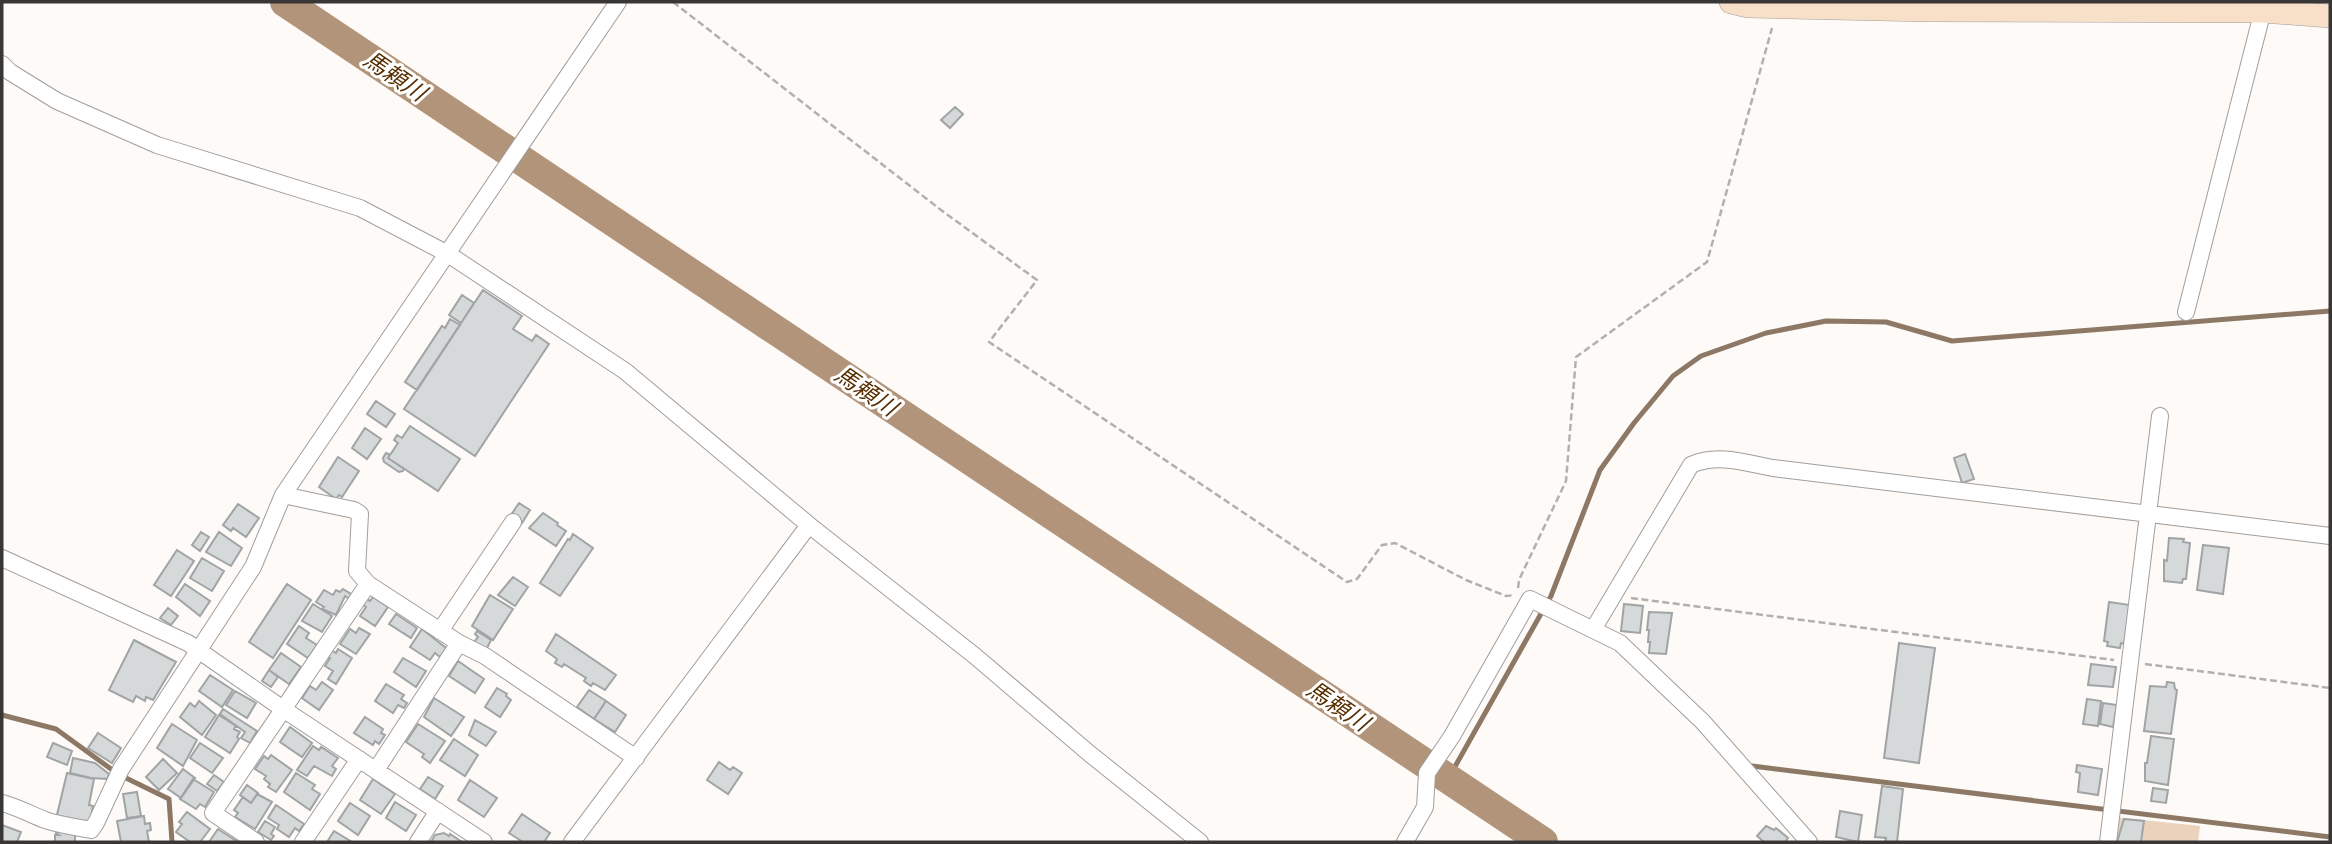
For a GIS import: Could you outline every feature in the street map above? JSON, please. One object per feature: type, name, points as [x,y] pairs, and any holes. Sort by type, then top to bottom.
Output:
[{"type":"street","points":[[2,803],[16,806],[43,819],[91,830],[121,769],[253,567],[283,495],[618,2]]},
{"type":"street","points":[[1731,2],[1748,6],[1778,4],[1926,10],[2264,6],[2330,16]]},
{"type":"street","points":[[2186,312],[2264,6]]},
{"type":"street","points":[[2,64],[10,72],[57,101],[157,145],[360,208],[448,254],[625,371],[1200,842]]},
{"type":"street","points":[[2108,842],[2161,416]]},
{"type":"street","points":[[1594,628],[1691,465],[1703,459],[1719,458],[1773,468],[2330,536]]},
{"type":"street","points":[[283,495],[354,510],[360,514],[357,571],[368,584],[459,643],[485,656],[636,758]]},
{"type":"street","points":[[440,631],[513,522]]},
{"type":"street","points":[[572,842],[810,525]]},
{"type":"street","points":[[2,558],[188,643],[282,709],[484,842]]},
{"type":"street","points":[[256,842],[213,813],[368,584]]},
{"type":"street","points":[[1405,842],[1425,807],[1427,773],[1530,600],[1594,628],[1620,643],[1724,746],[1809,842]]},
{"type":"street","points":[[376,770],[459,643]]},
{"type":"street","points":[[303,842],[359,759]]},
{"type":"street","points":[[418,842],[438,811]]},
{"type":"path","points":[[673,2],[951,217],[1037,280],[989,342],[1348,582],[1357,579],[1382,545],[1395,543],[1466,580],[1506,596],[1517,595],[1519,580],[1566,481],[1576,357],[1707,262],[1778,4]]},
{"type":"path","points":[[1611,599],[1634,598],[2330,688]]},
{"type":"shaded area","points":[[2115,817],[2200,826],[2198,842],[2112,842]]},
{"type":"building","points":[[955,107],[963,114],[950,128],[941,120]]},
{"type":"building","points":[[483,290],[522,316],[513,329],[532,341],[536,335],[549,344],[475,456],[404,409]]},
{"type":"building","points":[[462,295],[474,303],[461,323],[449,315]]},
{"type":"building","points":[[450,319],[460,325],[417,390],[405,382],[442,326],[445,328]]},
{"type":"building","points":[[376,401],[395,414],[386,427],[367,414]]},
{"type":"building","points":[[410,426],[460,459],[438,491],[388,458],[398,443],[394,440],[397,435],[402,438]]},
{"type":"building","points":[[365,428],[381,439],[367,459],[352,448]]},
{"type":"building","points":[[386,453],[390,455],[388,458],[404,469],[403,471],[399,472],[384,462]]},
{"type":"building","points":[[1965,454],[1974,479],[1962,483],[1954,458]]},
{"type":"building","points":[[338,457],[359,471],[342,497],[339,495],[336,499],[319,487]]},
{"type":"building","points":[[519,503],[530,510],[522,523],[511,515]]},
{"type":"building","points":[[238,504],[259,518],[246,537],[223,525]]},
{"type":"building","points":[[543,513],[566,531],[556,546],[529,528]]},
{"type":"building","points":[[201,532],[209,537],[200,551],[192,545]]},
{"type":"building","points":[[219,532],[242,548],[231,566],[206,552]]},
{"type":"building","points":[[573,534],[593,548],[560,596],[540,583]]},
{"type":"building","points":[[2169,538],[2184,539],[2183,542],[2190,543],[2186,579],[2183,579],[2182,583],[2164,581],[2164,560],[2167,561]]},
{"type":"building","points":[[2203,545],[2229,548],[2223,594],[2197,590]]},
{"type":"building","points":[[177,550],[194,561],[171,596],[154,585]]},
{"type":"building","points":[[202,558],[224,571],[212,591],[190,578]]},
{"type":"building","points":[[513,577],[528,587],[515,606],[498,595]]},
{"type":"building","points":[[185,584],[210,601],[200,616],[176,597]]},
{"type":"building","points":[[287,584],[311,600],[273,658],[249,642]]},
{"type":"building","points":[[343,589],[351,594],[349,599],[345,596],[336,615],[322,609],[324,607],[316,602],[324,590],[333,595],[336,590],[340,592]]},
{"type":"building","points":[[490,595],[513,609],[493,640],[472,626]]},
{"type":"building","points":[[373,597],[388,607],[375,626],[360,616],[366,607],[362,604],[366,598],[370,601]]},
{"type":"building","points":[[2109,602],[2130,605],[2124,644],[2121,643],[2120,648],[2107,646],[2108,642],[2104,641]]},
{"type":"building","points":[[313,604],[332,616],[322,632],[302,621]]},
{"type":"building","points":[[1624,604],[1643,606],[1640,633],[1621,631]]},
{"type":"building","points":[[168,608],[178,616],[171,625],[160,618]]},
{"type":"building","points":[[1649,612],[1672,613],[1666,654],[1649,653]]},
{"type":"building","points":[[396,614],[417,628],[411,638],[389,624]]},
{"type":"building","points":[[299,626],[309,633],[306,638],[317,645],[308,658],[287,644]]},
{"type":"building","points":[[359,628],[370,634],[356,654],[340,644],[350,629],[356,633]]},
{"type":"building","points":[[422,629],[446,648],[440,657],[435,653],[430,660],[410,647]]},
{"type":"building","points":[[477,631],[491,640],[486,650],[474,642],[478,637],[475,634]]},
{"type":"building","points":[[556,634],[616,675],[605,690],[593,683],[591,686],[584,681],[586,678],[564,664],[562,667],[555,663],[557,659],[546,651]]},
{"type":"building","points":[[134,640],[176,662],[153,700],[146,697],[145,701],[136,696],[133,702],[109,690]]},
{"type":"building","points":[[1899,643],[1935,648],[1919,763],[1884,758]]},
{"type":"building","points":[[338,649],[352,658],[336,684],[328,679],[333,671],[325,666],[331,650],[336,653]]},
{"type":"building","points":[[281,653],[301,667],[289,684],[269,670]]},
{"type":"building","points":[[403,658],[426,671],[416,687],[394,672]]},
{"type":"building","points":[[458,661],[484,679],[475,693],[449,676]]},
{"type":"building","points":[[2091,664],[2116,667],[2113,687],[2088,685]]},
{"type":"building","points":[[269,670],[278,677],[271,687],[262,681]]},
{"type":"building","points":[[210,675],[233,690],[222,707],[199,691]]},
{"type":"building","points":[[322,682],[333,690],[319,710],[302,698],[310,686],[316,690]]},
{"type":"building","points":[[2167,682],[2174,683],[2177,690],[2171,734],[2144,731],[2150,686],[2166,687]]},
{"type":"building","points":[[386,684],[404,695],[401,699],[407,703],[404,708],[398,705],[393,713],[375,701]]},
{"type":"building","points":[[497,688],[511,700],[500,717],[485,707]]},
{"type":"building","points":[[589,690],[606,701],[594,719],[577,707]]},
{"type":"building","points":[[235,691],[256,703],[247,718],[226,705]]},
{"type":"building","points":[[434,698],[464,717],[451,736],[424,717]]},
{"type":"building","points":[[2087,699],[2101,701],[2098,726],[2083,724]]},
{"type":"building","points":[[199,701],[216,715],[202,735],[180,717],[190,703],[195,707]]},
{"type":"building","points":[[606,701],[626,715],[615,732],[594,719]]},
{"type":"building","points":[[2103,703],[2117,705],[2113,727],[2100,724]]},
{"type":"building","points":[[223,709],[257,731],[250,743],[241,738],[245,732],[220,714]]},
{"type":"building","points":[[219,715],[236,726],[234,729],[240,732],[237,737],[239,739],[230,753],[205,737]]},
{"type":"building","points":[[365,717],[383,729],[381,733],[385,735],[379,744],[375,741],[373,745],[354,733]]},
{"type":"building","points":[[475,720],[496,732],[486,746],[469,735]]},
{"type":"building","points":[[172,724],[197,740],[183,766],[157,748]]},
{"type":"building","points":[[418,724],[445,741],[430,763],[422,757],[424,754],[406,742]]},
{"type":"building","points":[[290,727],[312,743],[302,757],[280,742]]},
{"type":"building","points":[[98,733],[121,748],[112,763],[88,748]]},
{"type":"building","points":[[2151,736],[2174,739],[2168,785],[2145,781],[2145,763]]},
{"type":"building","points":[[454,739],[478,755],[465,776],[440,760]]},
{"type":"building","points":[[53,743],[72,751],[67,765],[47,757]]},
{"type":"building","points":[[200,743],[223,758],[212,773],[190,758]]},
{"type":"building","points":[[313,746],[319,750],[321,747],[338,758],[332,766],[336,769],[332,776],[314,766],[307,776],[297,770]]},
{"type":"building","points":[[271,755],[292,770],[276,792],[268,787],[270,784],[264,779],[266,776],[255,769],[264,756],[268,759]]},
{"type":"building","points":[[73,758],[95,763],[109,774],[107,779],[70,773]]},
{"type":"building","points":[[163,759],[177,773],[159,790],[146,777]]},
{"type":"building","points":[[719,762],[730,770],[733,767],[742,773],[728,794],[707,780]]},
{"type":"building","points":[[2077,765],[2102,769],[2098,795],[2078,792],[2080,773],[2076,772]]},
{"type":"building","points":[[183,769],[195,778],[181,798],[168,789]]},
{"type":"building","points":[[67,773],[94,779],[89,805],[93,806],[90,823],[56,819]]},
{"type":"building","points":[[296,773],[315,785],[312,789],[320,794],[310,810],[284,792]]},
{"type":"building","points":[[214,775],[224,782],[217,791],[207,784]]},
{"type":"building","points":[[428,777],[443,786],[435,799],[420,789]]},
{"type":"building","points":[[193,779],[214,792],[205,807],[200,804],[196,809],[180,799]]},
{"type":"building","points":[[373,779],[395,794],[381,814],[360,800]]},
{"type":"building","points":[[470,780],[497,798],[484,817],[458,800]]},
{"type":"building","points":[[247,785],[258,793],[251,803],[240,795]]},
{"type":"building","points":[[1882,786],[1903,789],[1897,842],[1885,842],[1886,838],[1875,837]]},
{"type":"building","points":[[2153,788],[2168,790],[2166,803],[2151,801]]},
{"type":"building","points":[[137,792],[141,816],[127,818],[123,794]]},
{"type":"building","points":[[257,794],[272,802],[255,829],[235,817],[238,813],[234,810],[243,797],[251,803]]},
{"type":"building","points":[[395,802],[416,815],[406,831],[386,818]]},
{"type":"building","points":[[350,803],[370,816],[358,835],[338,821]]},
{"type":"building","points":[[276,805],[304,824],[299,831],[295,828],[289,837],[277,829],[279,825],[268,818]]},
{"type":"building","points":[[1840,811],[1862,815],[1858,842],[1836,837]]},
{"type":"building","points":[[187,812],[210,829],[200,842],[190,842],[176,832],[182,824],[179,822]]},
{"type":"building","points":[[522,814],[550,833],[544,842],[523,842],[509,833]]},
{"type":"building","points":[[144,816],[145,824],[150,823],[151,830],[147,831],[149,842],[121,842],[117,821]]},
{"type":"building","points":[[2124,819],[2144,821],[2141,842],[2117,842]]},
{"type":"building","points":[[265,821],[275,827],[271,840],[258,832]]},
{"type":"building","points":[[2,825],[21,832],[17,842],[2,842]]},
{"type":"building","points":[[1766,826],[1774,830],[1776,828],[1788,838],[1785,842],[1764,842],[1757,836]]},
{"type":"building","points":[[57,829],[75,834],[75,842],[55,842],[55,835],[59,835],[56,833]]},
{"type":"building","points":[[218,829],[238,842],[209,842]]},
{"type":"building","points":[[334,831],[352,842],[327,842]]},
{"type":"building","points":[[444,833],[462,842],[431,842],[435,835]]},
{"type":"waterway","name":"馬頼川","points":[[285,2],[1543,842]]},
{"type":"waterway","points":[[1448,779],[1551,596],[1600,470],[1673,376],[1701,356],[1766,333],[1826,321],[1886,322],[1952,341],[2330,311]]},
{"type":"waterway","points":[[2,715],[56,729],[111,769]]},
{"type":"waterway","points":[[1752,766],[2330,837]]},
{"type":"waterway","points":[[126,778],[169,799],[172,842]]}]
